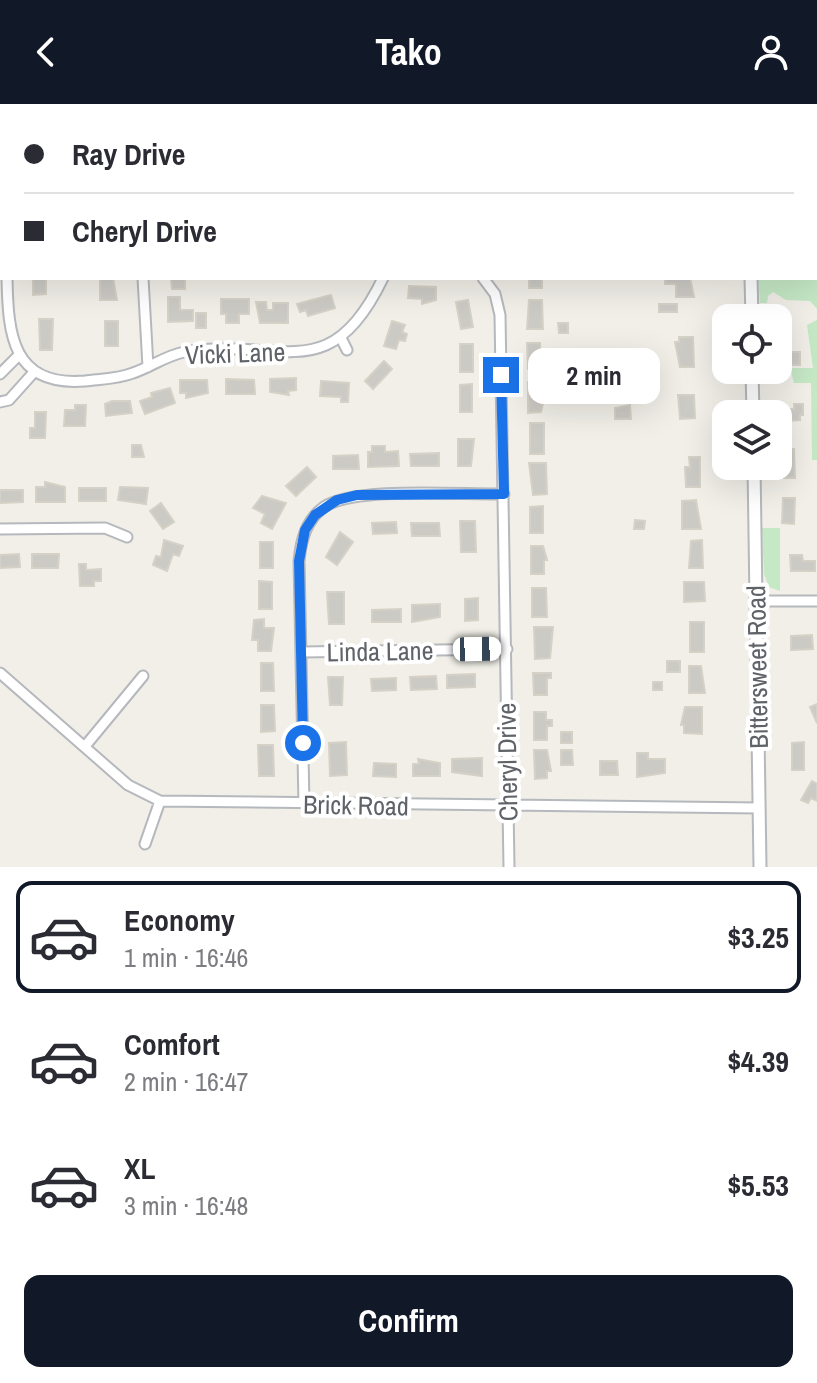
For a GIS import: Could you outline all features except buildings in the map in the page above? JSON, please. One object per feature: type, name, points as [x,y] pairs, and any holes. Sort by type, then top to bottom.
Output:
[{"type":"street","points":[[0,374],[19,355],[4,311],[7,280]]},
{"type":"street","points":[[143,280],[148,367]]},
{"type":"street","points":[[347,350],[341,338],[363,317],[382,280]]},
{"type":"street","name":"Cheryl Drive","points":[[486,280],[495,294],[500,315],[509,867]]},
{"type":"street","points":[[751,280],[752,304]]},
{"type":"street","name":"Vicki Lane","points":[[19,355],[35,371],[51,379],[70,382],[118,377],[184,352],[298,351],[318,348],[341,338]]},
{"type":"street","points":[[0,402],[9,400],[35,371]]},
{"type":"street","name":"Bittersweet Road","points":[[754,480],[760,867]]},
{"type":"street","points":[[304,804],[301,541],[310,522],[327,505],[357,495],[504,494]]},
{"type":"street","points":[[0,529],[105,528],[127,537]]},
{"type":"street","points":[[756,601],[817,601]]},
{"type":"street","name":"Linda Lane","points":[[302,652],[507,649]]},
{"type":"street","name":"Brick Road","points":[[0,673],[86,745],[128,785],[160,801],[759,808]]},
{"type":"street","points":[[86,745],[143,676]]},
{"type":"street","points":[[145,844],[160,801]]},
{"type":"green space","points":[[758,280],[817,280],[817,309],[810,301],[786,300],[773,292],[768,296],[767,303],[760,303]]},
{"type":"green space","points":[[817,320],[817,460],[812,460],[811,383],[794,383],[792,376],[792,368],[813,368],[807,325]]},
{"type":"green space","points":[[762,528],[780,528],[780,591],[769,587],[764,574]]},
{"type":"route","points":[[303,743],[299,561],[305,530],[321,509],[345,497],[504,494],[501,375]]}]
